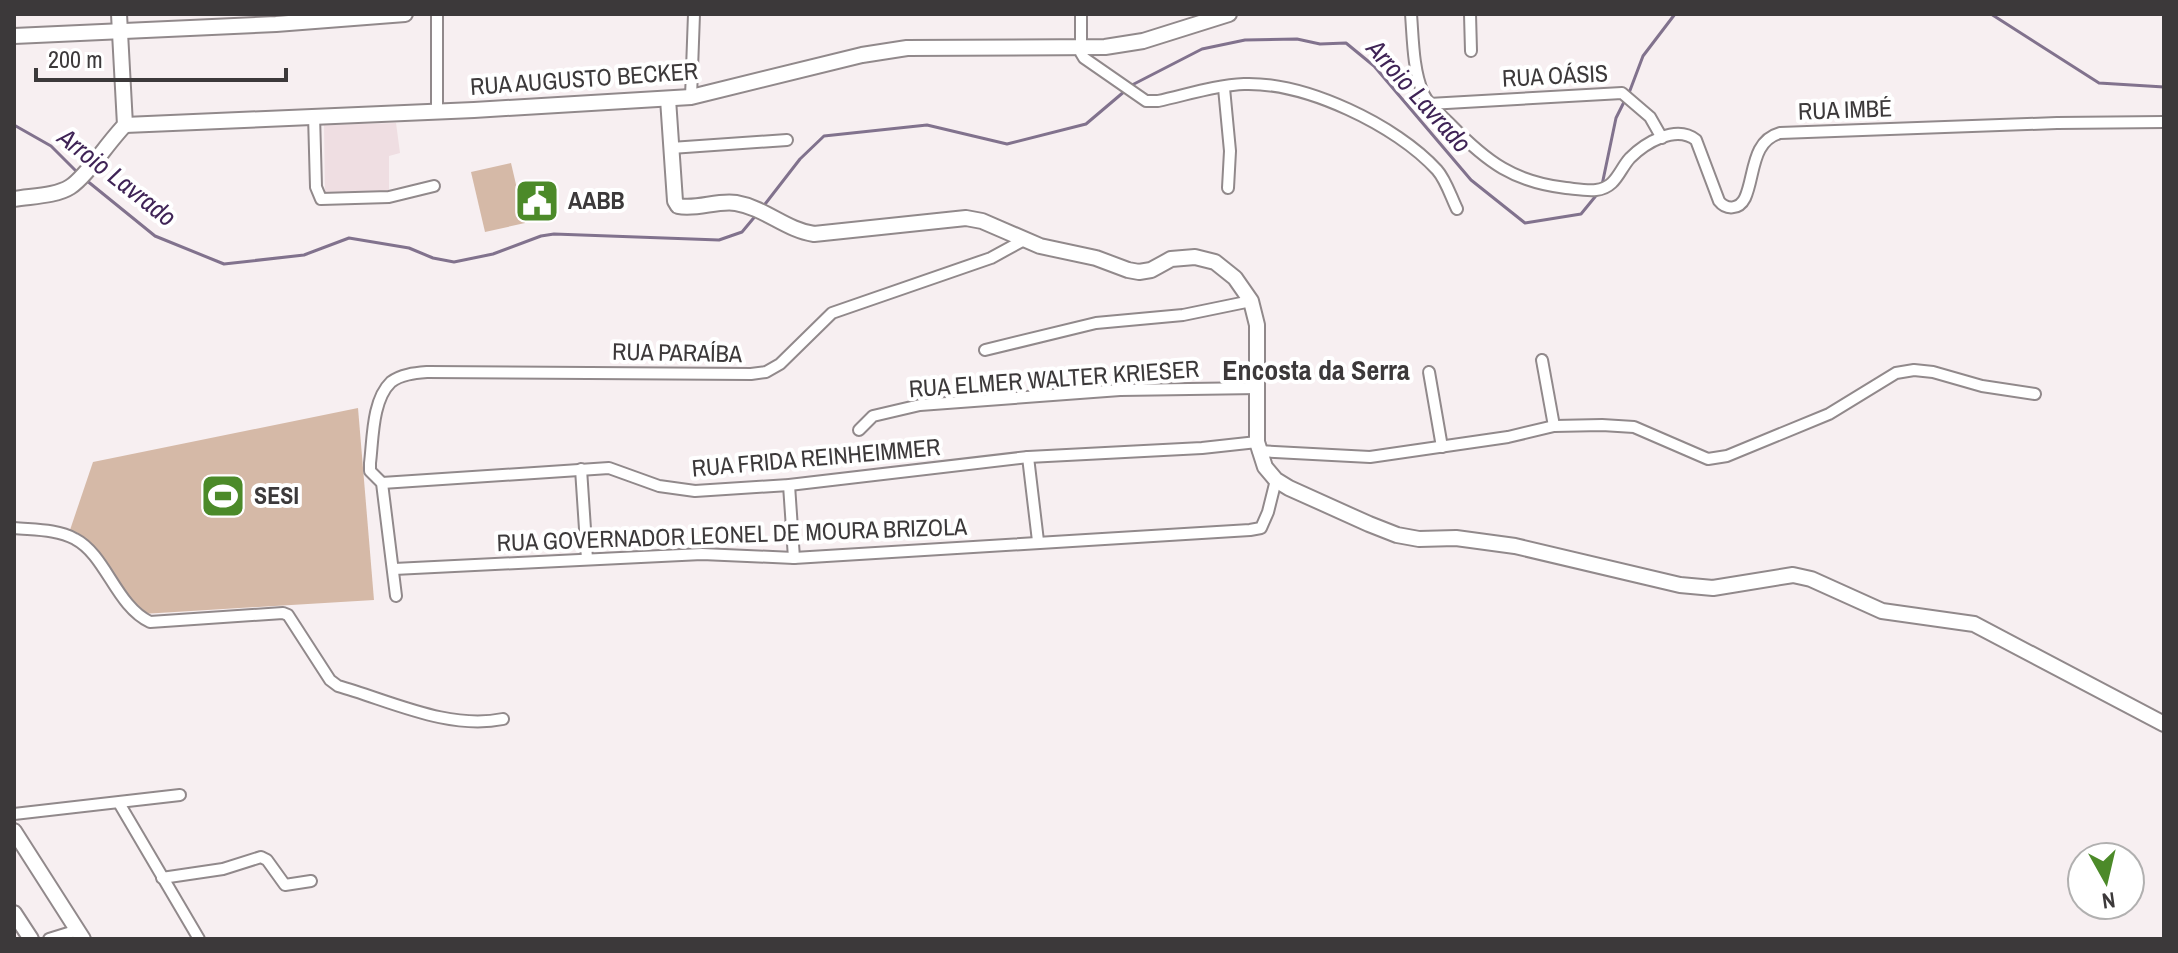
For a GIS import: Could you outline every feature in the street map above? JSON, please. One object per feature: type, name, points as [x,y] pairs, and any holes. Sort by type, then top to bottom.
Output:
[{"type":"street","points":[[14,199],[61,191],[73,185],[125,125],[119,14]]},
{"type":"street","points":[[14,36],[405,14]]},
{"type":"street","points":[[437,14],[437,111]]},
{"type":"street","points":[[691,97],[694,14]]},
{"type":"street","points":[[1081,14],[1084,58],[1146,101],[1242,84],[1270,85],[1310,96],[1382,125],[1410,145],[1439,172],[1457,209]]},
{"type":"street","name":"RUA AUGUSTO BECKER","points":[[125,125],[691,97],[862,55],[907,48],[1105,47],[1143,41],[1229,14]]},
{"type":"street","points":[[1411,14],[1422,90],[1429,104],[1476,150],[1509,174],[1557,187],[1597,190],[1612,186],[1633,156],[1662,138]]},
{"type":"street","points":[[1470,14],[1471,51]]},
{"type":"street","points":[[1224,88],[1230,151],[1228,188]]},
{"type":"street","name":"RUA OÁSIS","points":[[1429,104],[1622,93],[1633,99],[1654,121],[1662,138]]},
{"type":"street","points":[[668,99],[675,201],[678,206],[725,203],[764,211],[814,234],[966,218],[982,221],[1022,241],[1096,258],[1139,272],[1151,270],[1171,259],[1195,257],[1215,262],[1235,278],[1251,301],[1257,325],[1257,446],[1265,467],[1276,480],[1369,524],[1397,535],[1419,539],[1456,538],[1515,546],[1680,585],[1713,588],[1793,575],[1811,579],[1882,611],[1974,624],[2164,724]]},
{"type":"street","points":[[314,115],[316,187],[321,199],[389,197],[434,186]]},
{"type":"street","name":"RUA IMBÉ","points":[[1662,138],[1680,134],[1696,140],[1719,201],[1731,208],[1740,205],[1745,197],[1749,176],[1764,143],[1780,133],[2164,122]]},
{"type":"street","points":[[671,148],[787,140]]},
{"type":"street","name":"RUA PARAÍBA","points":[[382,483],[370,471],[379,401],[393,381],[406,375],[428,372],[766,372],[780,364],[832,313],[991,258],[1022,241]]},
{"type":"street","points":[[985,350],[1096,323],[1183,315],[1251,301]]},
{"type":"street","points":[[1542,360],[1554,426]]},
{"type":"street","name":"RUA FRIDA REINHEIMMER","points":[[382,483],[609,468],[677,490],[789,485],[1028,457],[1202,448],[1257,446],[1370,457],[1508,437],[1554,426],[1634,427],[1708,459],[1727,456],[1829,414],[1896,373],[1914,370],[1933,372],[1982,386],[2035,394]]},
{"type":"street","points":[[1429,372],[1442,447]]},
{"type":"street","name":"RUA ELMER WALTER KRIESER","points":[[859,430],[873,416],[920,405],[1120,390],[1259,388]]},
{"type":"street","points":[[1028,457],[1038,541]]},
{"type":"street","points":[[581,469],[587,559]]},
{"type":"street","name":"RUA GOVERNADOR LEONEL DE MOURA BRIZOLA","points":[[394,569],[702,554],[794,558],[1250,530],[1261,528],[1276,480]]},
{"type":"street","points":[[382,483],[396,596]]},
{"type":"street","points":[[789,485],[794,558]]},
{"type":"street","points":[[14,528],[55,532],[78,540],[132,610],[150,622],[283,613],[288,615],[330,680],[338,686],[409,709],[469,723],[503,719]]},
{"type":"street","points":[[14,814],[180,795]]},
{"type":"street","points":[[119,803],[199,939]]},
{"type":"street","points":[[14,831],[80,935],[49,939]]},
{"type":"street","points":[[162,878],[223,869],[261,857],[267,860],[285,885],[311,881]]},
{"type":"street","points":[[14,913],[31,939]]},
{"type":"shaded area","points":[[396,123],[400,153],[389,156],[389,192],[325,193],[324,125]]},
{"type":"shaded area","points":[[511,163],[525,223],[485,232],[471,172]]},
{"type":"shaded area","name":"SESI","points":[[358,408],[374,600],[142,614],[70,530],[93,462]]},
{"type":"waterway","name":"Arroio Lavrado","points":[[1629,93],[1643,56],[1675,14]]},
{"type":"waterway","name":"Arroio Lavrado","points":[[1991,14],[2099,83],[2164,87]]},
{"type":"waterway","name":"Arroio Lavrado","points":[[762,208],[800,159],[824,136],[927,125],[1007,144],[1086,124],[1132,85],[1202,49],[1245,40],[1297,39],[1320,44],[1346,43],[1374,66],[1471,180],[1525,223],[1581,214],[1599,192]]},
{"type":"waterway","name":"Arroio Lavrado","points":[[1602,185],[1616,118],[1625,100]]},
{"type":"waterway","name":"Arroio Lavrado","points":[[14,125],[51,146],[78,173]]},
{"type":"waterway","points":[[86,180],[155,236],[224,264],[304,255],[349,238],[409,248],[433,258],[454,262],[493,254],[554,234],[719,240],[742,232],[757,214]]},
{"type":"place","name":"AABB","points":[[537,201]]},
{"type":"place","name":"SESI","points":[[223,496]]},
{"type":"district","name":"Encosta da Serra","points":[[1316,370]]}]
